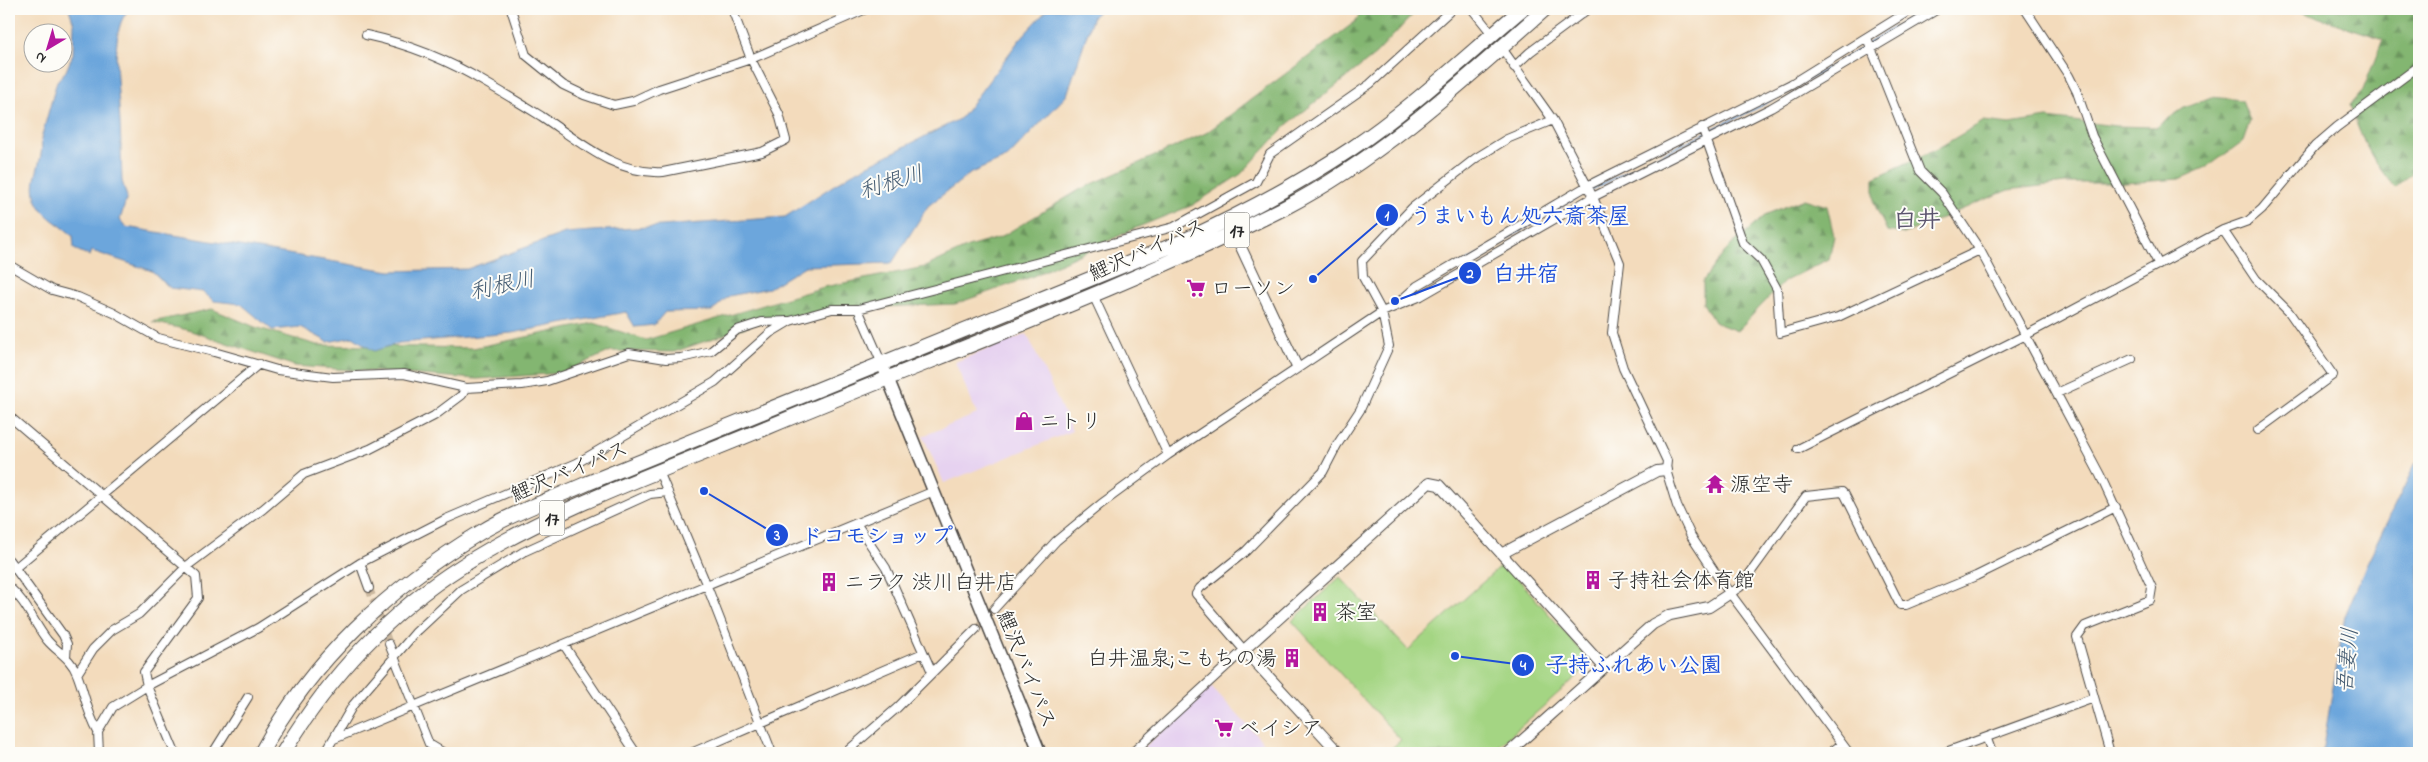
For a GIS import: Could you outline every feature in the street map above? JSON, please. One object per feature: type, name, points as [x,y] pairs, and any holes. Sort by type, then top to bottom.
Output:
[{"type":"highway","name":"鯉沢バイパス","points":[[283,753],[297,730],[342,671],[368,642],[427,590],[467,563],[525,530],[660,472],[1093,295],[1231,226],[1351,148],[1390,120],[1522,9]]},
{"type":"highway","name":"鯉沢バイパス","points":[[261,753],[281,717],[326,658],[385,602],[416,577],[481,532],[516,514],[1181,242],[1286,207],[1357,164],[1398,134],[1545,9]]},
{"type":"main road","name":"鯉沢バイパス","points":[[882,364],[1040,753]]},
{"type":"street","points":[[511,9],[526,55],[562,85],[584,96],[614,105],[632,102],[660,89],[752,59],[866,9]]},
{"type":"street","points":[[366,36],[394,41],[475,77],[541,116],[589,149],[618,164],[649,173],[728,160],[762,152],[786,140],[779,114],[752,59],[732,9]]},
{"type":"street","points":[[845,9],[849,17]]},
{"type":"street","points":[[9,265],[52,290],[78,297],[114,313],[158,338],[277,370],[333,377],[404,374],[466,388],[522,386],[547,381],[628,353],[666,359],[681,358],[711,352],[737,330],[762,322],[790,321],[832,309],[858,309],[1174,227],[1256,182],[1270,154],[1370,84],[1452,9]]},
{"type":"street","points":[[1472,9],[1492,34]]},
{"type":"street","points":[[1514,67],[1530,52],[1588,9]]},
{"type":"street","points":[[994,609],[1056,541],[1100,504],[1297,367],[1382,312],[1420,296],[1464,272],[1590,191],[1705,134],[1771,108],[1869,43],[1912,9]]},
{"type":"street","points":[[1395,306],[1417,286],[1590,191],[1705,134],[1791,84],[1938,9]]},
{"type":"street","points":[[2025,9],[2069,76],[2077,92],[2092,136],[2159,265]]},
{"type":"street","points":[[1869,43],[1920,171],[1942,192],[1980,250],[2116,508],[2152,588],[2150,600],[2085,626],[2079,631],[2077,637],[2110,753]]},
{"type":"street","points":[[1501,48],[1553,120],[1590,191],[1620,263],[1612,334],[1623,368],[1666,461],[1666,470],[1677,506],[1691,536],[1718,577],[1732,592],[1849,753]]},
{"type":"street","points":[[1798,449],[2026,335],[2223,230],[2248,221],[2262,209],[2315,146],[2337,127],[2419,66]]},
{"type":"street","points":[[1339,753],[1244,650],[1196,594],[1200,588],[1246,551],[1323,472],[1337,445],[1360,410],[1389,346],[1382,312],[1361,270],[1362,261],[1370,250],[1412,208],[1476,158],[1507,140],[1553,120]]},
{"type":"street","points":[[1705,134],[1726,199],[1743,243],[1761,260],[1777,289],[1780,333],[1838,317],[1980,250]]},
{"type":"street","points":[[1231,226],[1297,367]]},
{"type":"street","points":[[2223,230],[2256,279],[2289,312],[2333,375],[2258,430]]},
{"type":"street","points":[[1093,295],[1168,455]]},
{"type":"street","points":[[858,309],[882,364]]},
{"type":"street","points":[[98,732],[113,707],[147,686],[258,628],[360,563],[446,518],[577,463],[715,382],[770,333],[790,321]]},
{"type":"street","points":[[2057,393],[2132,360]]},
{"type":"street","points":[[15,568],[259,364]]},
{"type":"street","points":[[77,674],[93,649],[112,630],[139,614],[187,566],[304,474],[370,449],[434,416],[462,395],[466,388]]},
{"type":"street","points":[[9,416],[101,496],[187,566],[196,576],[198,598],[144,672],[147,686],[175,753]]},
{"type":"street","points":[[654,458],[707,586],[772,753]]},
{"type":"street","points":[[1503,553],[1657,471],[1666,470]]},
{"type":"street","points":[[1132,753],[1430,482],[1439,485],[1503,553],[1604,667]]},
{"type":"street","points":[[334,739],[934,491]]},
{"type":"street","points":[[325,753],[353,705],[394,655],[461,590],[523,552],[650,494],[668,492]]},
{"type":"street","points":[[1508,753],[1653,624],[1670,615],[1709,607],[1740,587],[1806,496],[1842,492],[1845,495],[1900,605],[1906,605],[1976,576],[2116,508]]},
{"type":"street","points":[[856,523],[886,568],[908,614],[932,672]]},
{"type":"street","points":[[9,560],[63,635],[67,644],[66,657]]},
{"type":"street","points":[[360,563],[369,588]]},
{"type":"street","points":[[9,588],[24,601],[47,640],[66,657],[77,674],[89,716],[98,732],[99,753]]},
{"type":"street","points":[[845,753],[897,708],[976,629]]},
{"type":"street","points":[[389,644],[429,744],[444,753]]},
{"type":"street","points":[[564,645],[636,753]]},
{"type":"street","points":[[691,753],[923,653]]},
{"type":"street","points":[[213,753],[248,697]]},
{"type":"street","points":[[1943,753],[1986,739],[2094,698]]},
{"type":"street","points":[[1986,739],[1992,753]]},
{"type":"street","points":[[1830,753],[1842,744]]},
{"type":"shaded area","points":[[1027,334],[1072,431],[944,483],[923,436],[977,414],[955,362]]},
{"type":"shaded area","points":[[1211,686],[1273,753],[1138,753]]},
{"type":"green space","points":[[1363,9],[1418,9],[1376,54],[1289,123],[1241,174],[1193,205],[1138,227],[1031,277],[955,304],[832,309],[757,323],[674,352],[611,351],[562,373],[477,379],[295,366],[188,330],[152,322],[212,309],[255,327],[317,345],[473,348],[594,323],[646,340],[824,287],[925,267],[968,247],[999,238],[1081,189],[1206,133],[1355,22]]},
{"type":"green space","points":[[2293,9],[2419,9],[2419,162],[2411,174],[2395,188],[2368,149],[2350,105],[2363,90],[2383,39]]},
{"type":"green space","points":[[2211,97],[2242,100],[2250,121],[2243,141],[2209,166],[2179,179],[2125,183],[2065,183],[2008,190],[1904,234],[1887,231],[1874,203],[1874,178],[1933,151],[1984,121],[2010,124],[2047,118],[2116,126],[2156,127],[2184,108]]},
{"type":"green space","points":[[1804,199],[1827,206],[1834,236],[1829,259],[1785,281],[1737,331],[1714,322],[1703,303],[1703,281],[1728,248],[1767,214]]},
{"type":"green space","points":[[1504,563],[1592,663],[1491,753],[1386,753],[1401,740],[1292,621],[1340,577],[1408,650]]},
{"type":"water","name":"利根川","points":[[69,9],[130,9],[123,17],[119,28],[116,55],[122,181],[127,197],[120,220],[126,227],[390,271],[467,269],[565,233],[785,217],[851,174],[961,118],[1020,39],[1048,9],[1101,9],[1093,16],[1067,95],[1008,157],[971,173],[928,206],[892,263],[805,266],[769,288],[729,296],[712,311],[665,312],[654,325],[635,327],[626,312],[512,333],[399,343],[374,351],[353,337],[328,342],[300,327],[272,330],[241,304],[214,301],[203,292],[170,288],[152,271],[92,251],[90,256],[74,249],[73,236],[43,211],[37,201],[34,183],[42,148],[41,139],[57,81],[65,72],[72,72],[74,24]]},
{"type":"water","name":"吾妻川","points":[[2419,456],[2419,705],[2417,712],[2419,753],[2322,753],[2345,616],[2366,565]]},
{"type":"waterway","points":[[1421,289],[1582,194],[1760,106],[1836,64],[1924,9]]},
{"type":"tunnel","points":[[369,588],[389,644]]},
{"type":"tunnel","points":[[976,629],[994,609]]},
{"type":"place","name":"うまいもん処六斎茶屋","points":[[1313,279]]},
{"type":"place","name":"ローソン","points":[[1196,288]]},
{"type":"place","name":"白井宿","points":[[1395,301]]},
{"type":"place","name":"ニトリ","points":[[1024,421]]},
{"type":"place","name":"源空寺","points":[[1715,484]]},
{"type":"place","name":"ドコモショップ","points":[[704,491]]},
{"type":"place","name":"子持社会体育館","points":[[1593,580]]},
{"type":"place","name":"ニラク 渋川白井店","points":[[829,582]]},
{"type":"place","name":"茶室","points":[[1320,612]]},
{"type":"place","name":"子持ふれあい公園","points":[[1455,656]]},
{"type":"place","name":"白井温泉;こもちの湯","points":[[1292,658]]},
{"type":"place","name":"ベイシア","points":[[1224,728]]},
{"type":"district","name":"白井","points":[[1917,219]]}]
